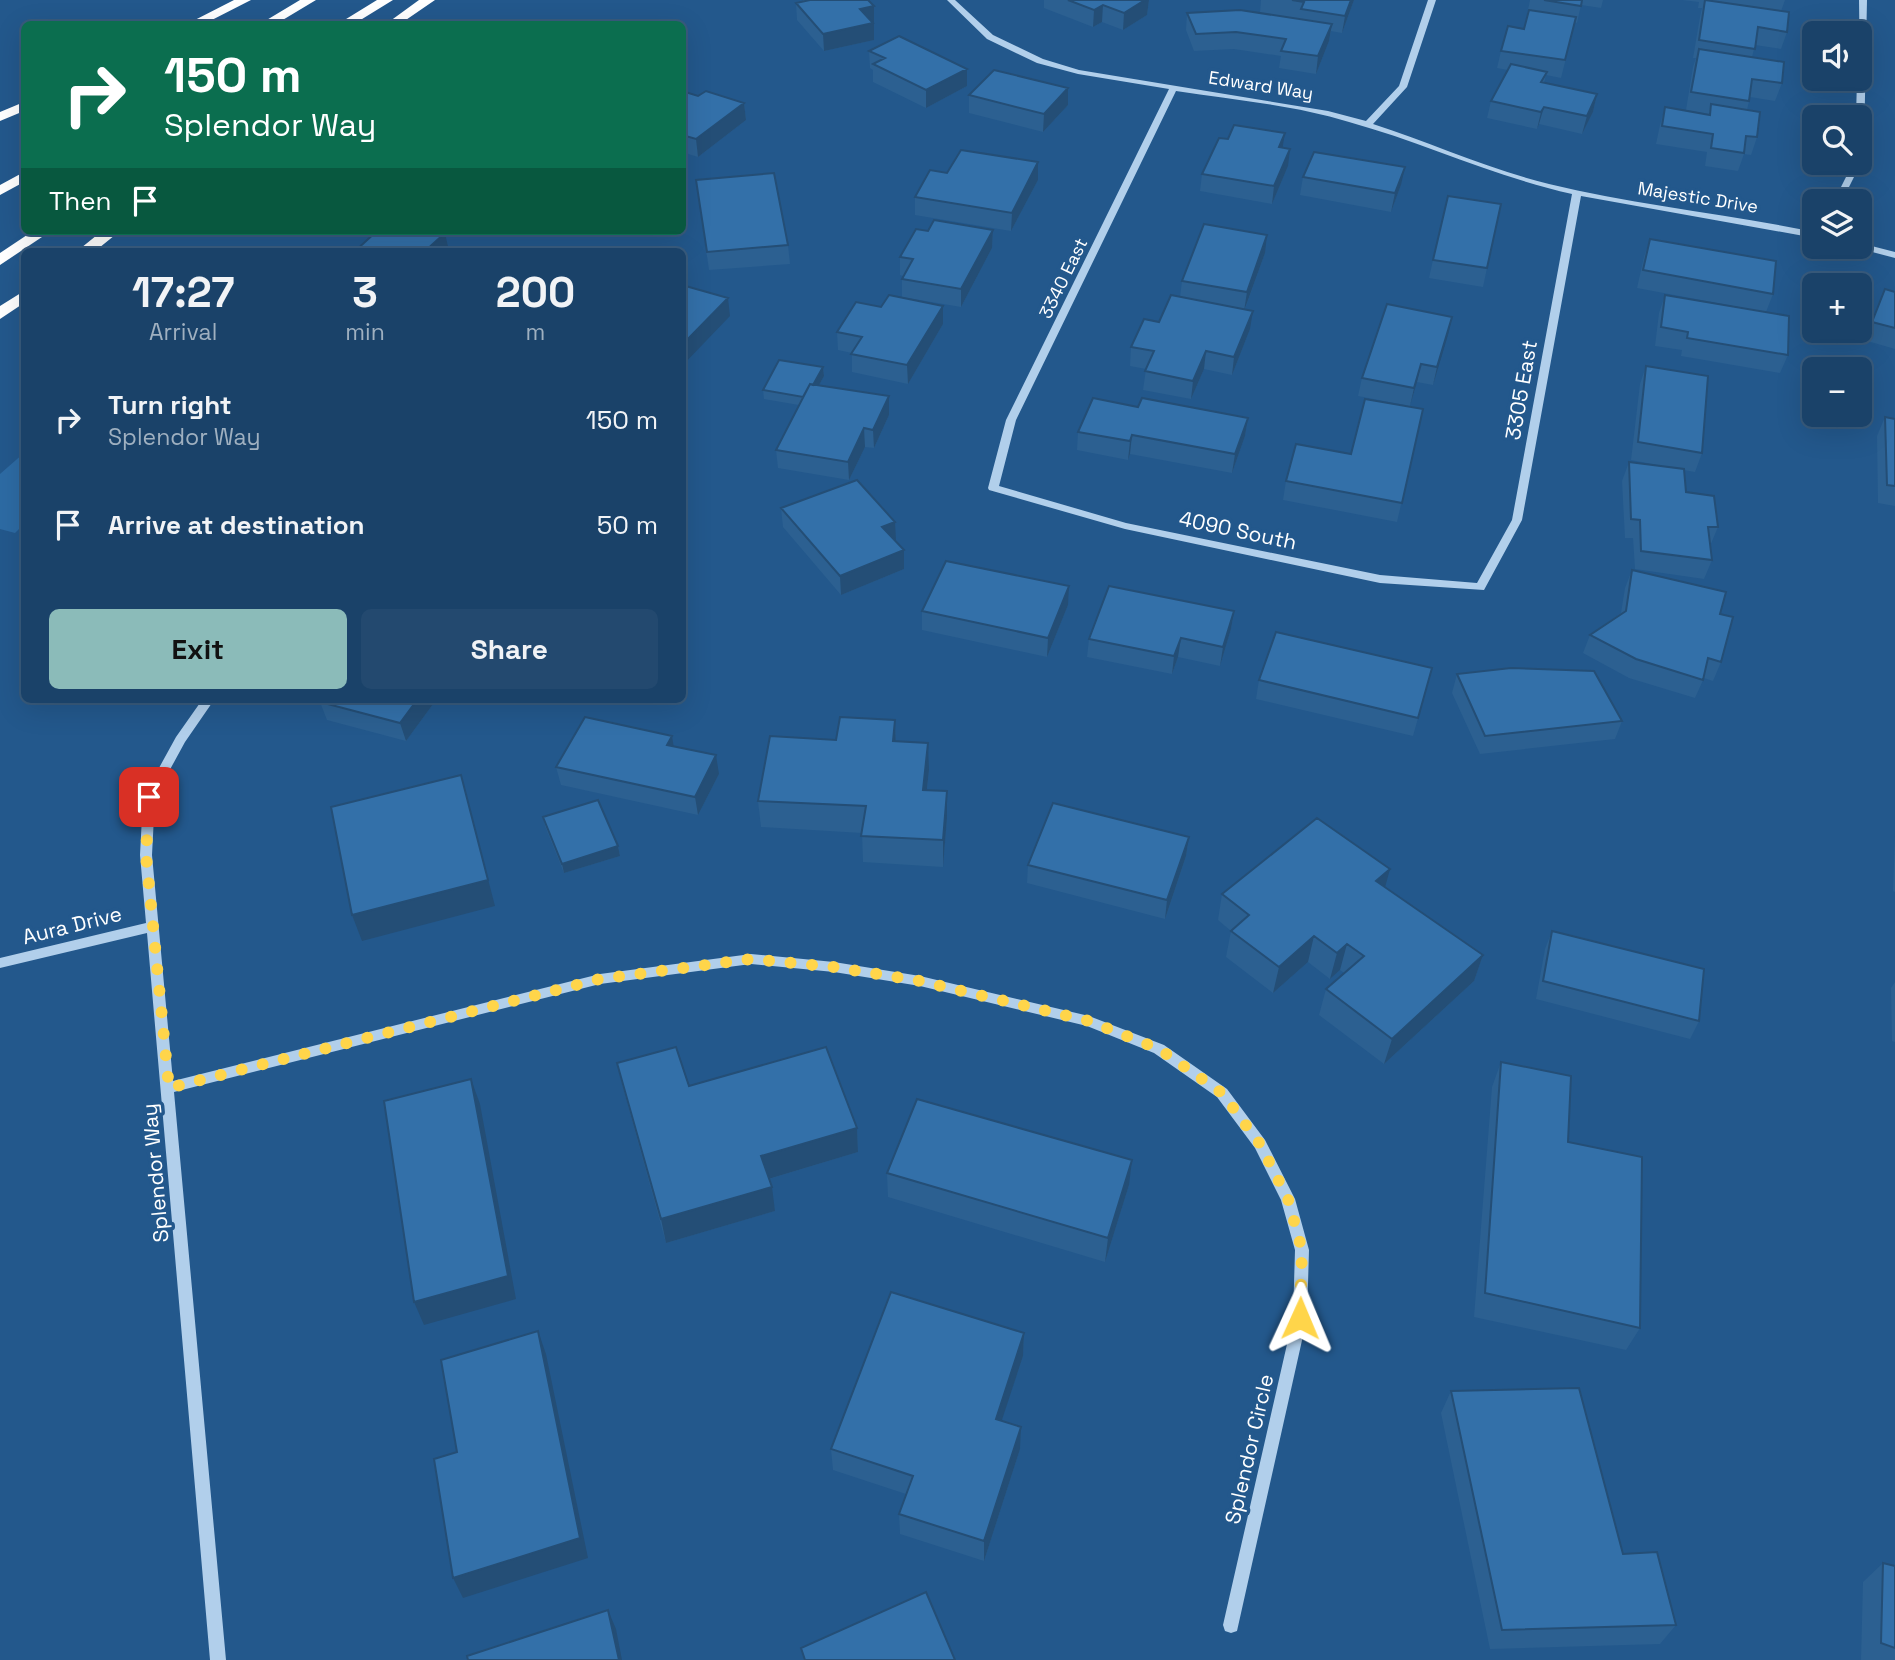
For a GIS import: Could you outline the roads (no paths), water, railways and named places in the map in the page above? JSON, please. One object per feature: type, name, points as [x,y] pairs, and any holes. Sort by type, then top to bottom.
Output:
[{"type":"highway","points":[[200,21],[244,0]]},
{"type":"highway","points":[[272,21],[309,0]]},
{"type":"highway","points":[[350,21],[386,0]]},
{"type":"highway","points":[[396,21],[428,0]]},
{"type":"highway","points":[[0,117],[21,107]]},
{"type":"highway","points":[[0,191],[21,178]]},
{"type":"highway","points":[[0,260],[37,235]]},
{"type":"highway","points":[[89,248],[107,235]]},
{"type":"highway","points":[[0,314],[21,298]]},
{"type":"street","name":"Edward Way","points":[[951,0],[990,37],[1022,54],[1079,72],[1304,108],[1368,124],[1485,169],[1577,192]]},
{"type":"street","points":[[1368,124],[1404,87],[1432,0]]},
{"type":"street","points":[[1861,105],[1863,0]]},
{"type":"street","name":"3340 East","points":[[993,488],[1011,420],[1174,87]]},
{"type":"street","name":"Majestic Drive","points":[[1577,192],[1802,232]]},
{"type":"street","name":"3305 East","points":[[1480,587],[1517,520],[1577,192]]},
{"type":"street","points":[[1872,249],[1895,255]]},
{"type":"street","name":"4090 South","points":[[993,488],[1125,526],[1366,576],[1480,587]]},
{"type":"street","name":"Splendor Way","points":[[206,703],[180,740],[149,797],[146,855],[169,1088],[218,1660]]},
{"type":"street","name":"Aura Drive","points":[[0,963],[153,926]]},
{"type":"street","name":"Splendor Circle","points":[[169,1088],[600,979],[751,959],[834,967],[920,981],[1089,1021],[1159,1049],[1222,1093],[1260,1144],[1288,1199],[1302,1250],[1300,1318],[1231,1625]]}]
